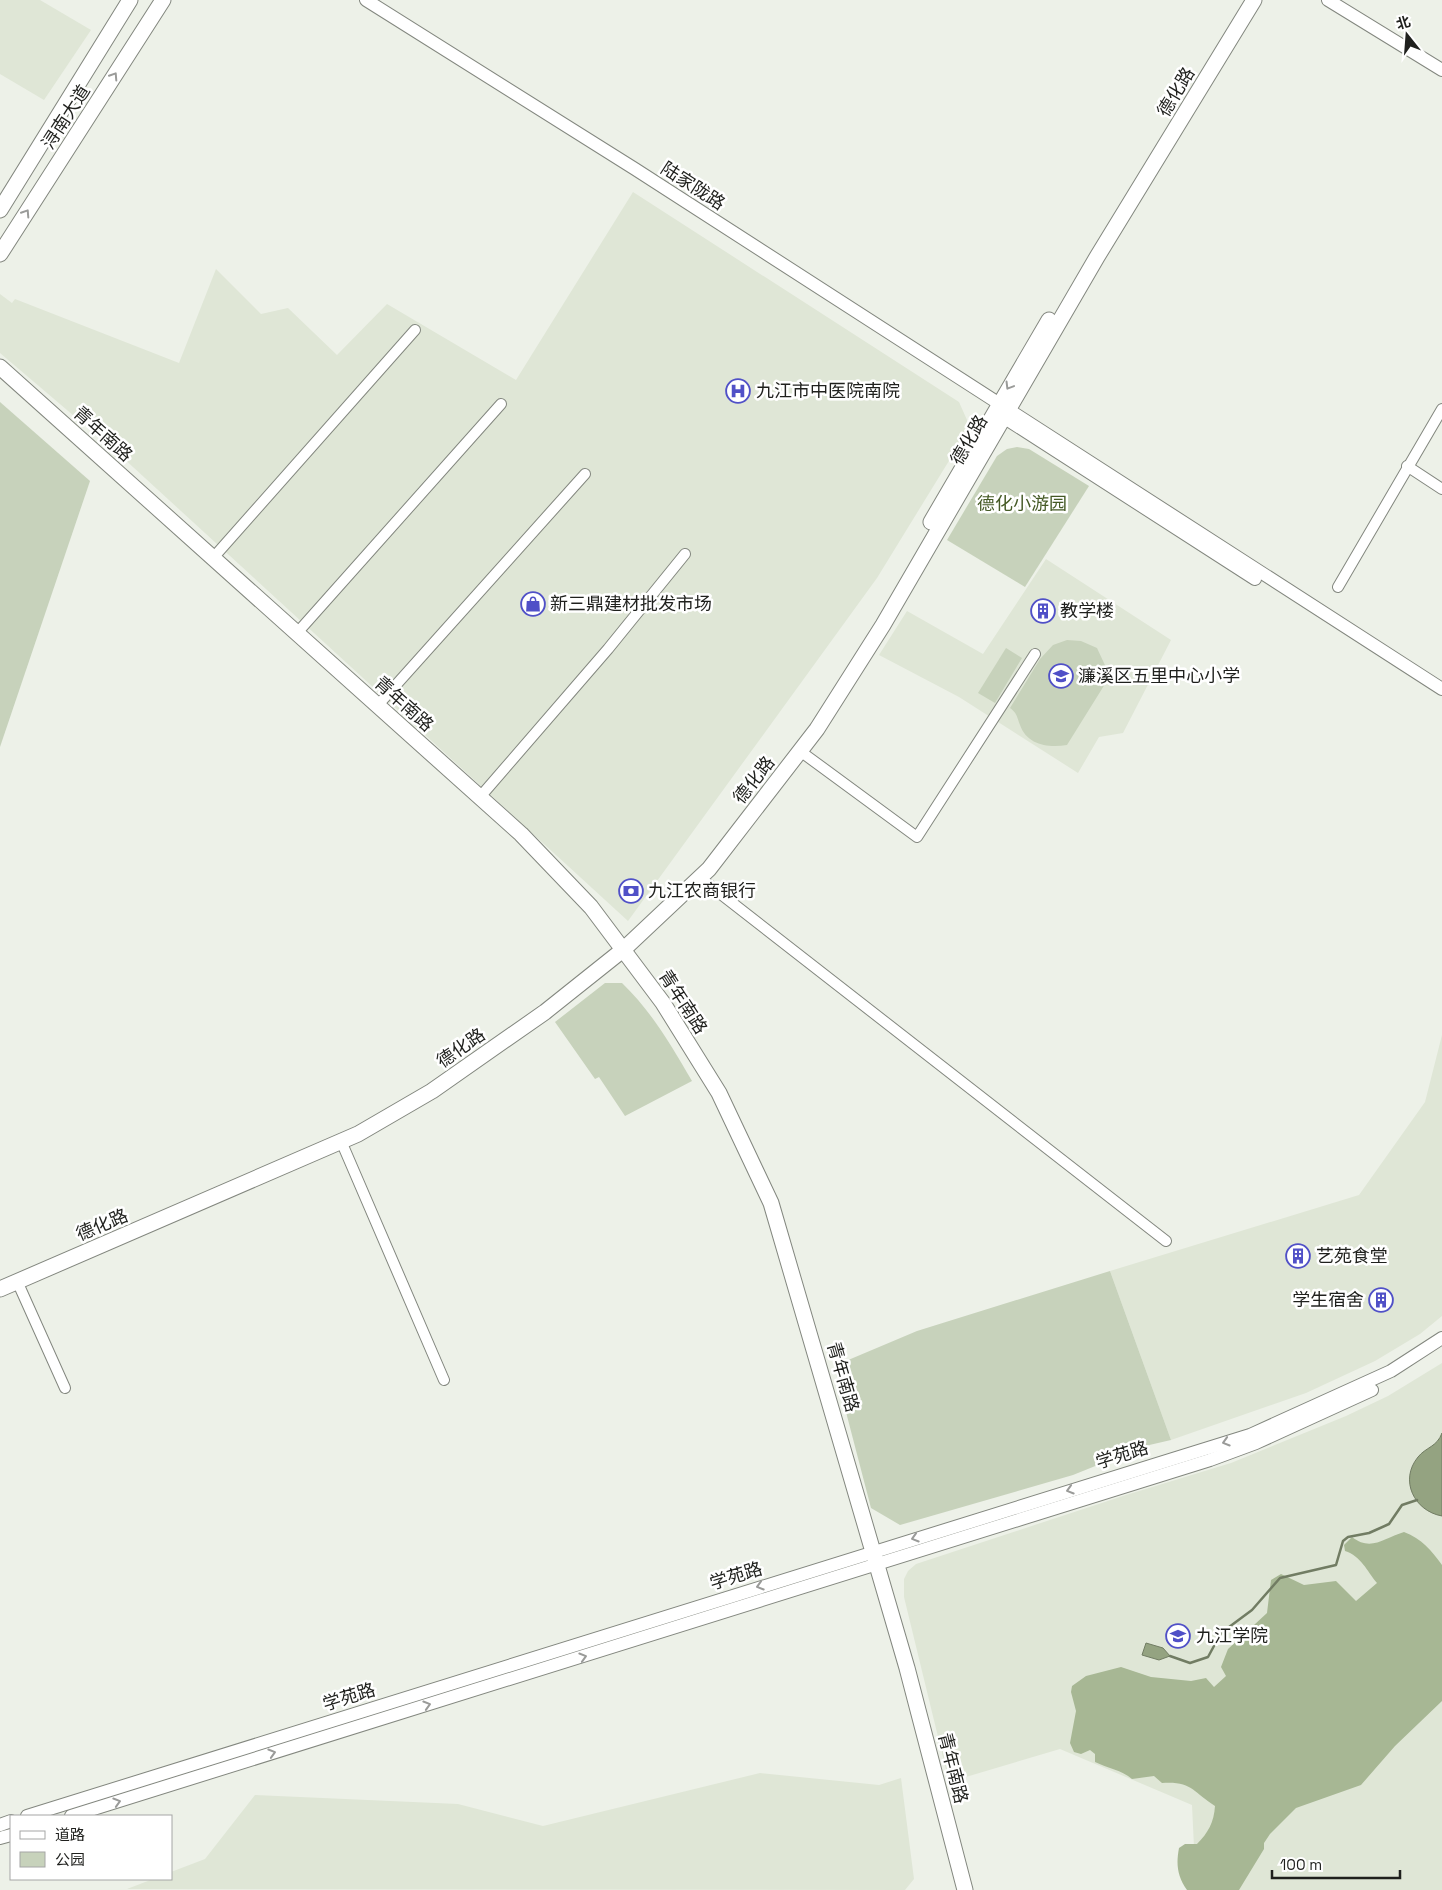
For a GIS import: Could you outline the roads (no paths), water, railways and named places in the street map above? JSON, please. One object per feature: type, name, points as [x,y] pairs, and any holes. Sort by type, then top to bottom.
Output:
[{"type":"main road","name":"浔南大道","points":[[0,210],[130,0]]},
{"type":"main road","name":"浔南大道","points":[[0,254],[163,0]]},
{"type":"main road","name":"德化路","points":[[0,1278],[340,1132],[432,1079],[526,1016],[621,945],[704,860],[809,726],[874,623],[1243,0]]},
{"type":"main road","name":"德化路","points":[[0,1289],[341,1141],[432,1091],[545,1012],[709,869],[817,729],[883,625],[1001,411],[1254,0]]},
{"type":"main road","name":"青年南路","points":[[0,367],[521,834],[591,908],[621,945],[663,1003],[719,1093],[771,1203],[832,1407],[874,1558],[908,1668],[965,1890]]},
{"type":"street","name":"陆家陇路","points":[[366,0],[635,169],[1001,411]]},
{"type":"street","points":[[1328,0],[1442,70]]},
{"type":"street","points":[[213,558],[415,330]]},
{"type":"street","points":[[297,633],[501,404]]},
{"type":"street","points":[[1338,587],[1442,408]]},
{"type":"street","points":[[1001,411],[1442,689]]},
{"type":"street","points":[[1001,411],[1442,698]]},
{"type":"street","points":[[1407,466],[1442,489]]},
{"type":"street","points":[[378,705],[586,474]]},
{"type":"street","points":[[480,797],[608,649],[685,554]]},
{"type":"street","points":[[800,751],[917,837],[1035,654]]},
{"type":"street","points":[[700,878],[1166,1241]]},
{"type":"street","points":[[341,1141],[444,1380]]},
{"type":"street","points":[[17,1281],[65,1388]]},
{"type":"street","name":"学苑路","points":[[73,1815],[874,1558],[1250,1435],[1383,1375],[1442,1338]]},
{"type":"street","name":"学苑路","points":[[30,1815],[1256,1443],[1362,1395],[1396,1377],[1442,1347]]},
{"type":"waterway","points":[[1170,1656],[1190,1663],[1208,1657],[1221,1633],[1252,1610],[1280,1578],[1336,1565],[1343,1541],[1348,1537],[1369,1533],[1389,1524],[1402,1505],[1417,1500]]},
{"type":"place","name":"九江市中医院南院","points":[[738,391]]},
{"type":"place","name":"新三鼎建材批发市场","points":[[533,604]]},
{"type":"place","name":"教学楼","points":[[1043,611]]},
{"type":"place","name":"濂溪区五里中心小学","points":[[1061,676]]},
{"type":"place","name":"九江农商银行","points":[[631,891]]},
{"type":"place","name":"艺苑食堂","points":[[1298,1256]]},
{"type":"place","name":"学生宿舍","points":[[1381,1300]]},
{"type":"place","name":"九江学院","points":[[1178,1636]]},
{"type":"park label","name":"德化小游园","points":[[1022,504]]}]
